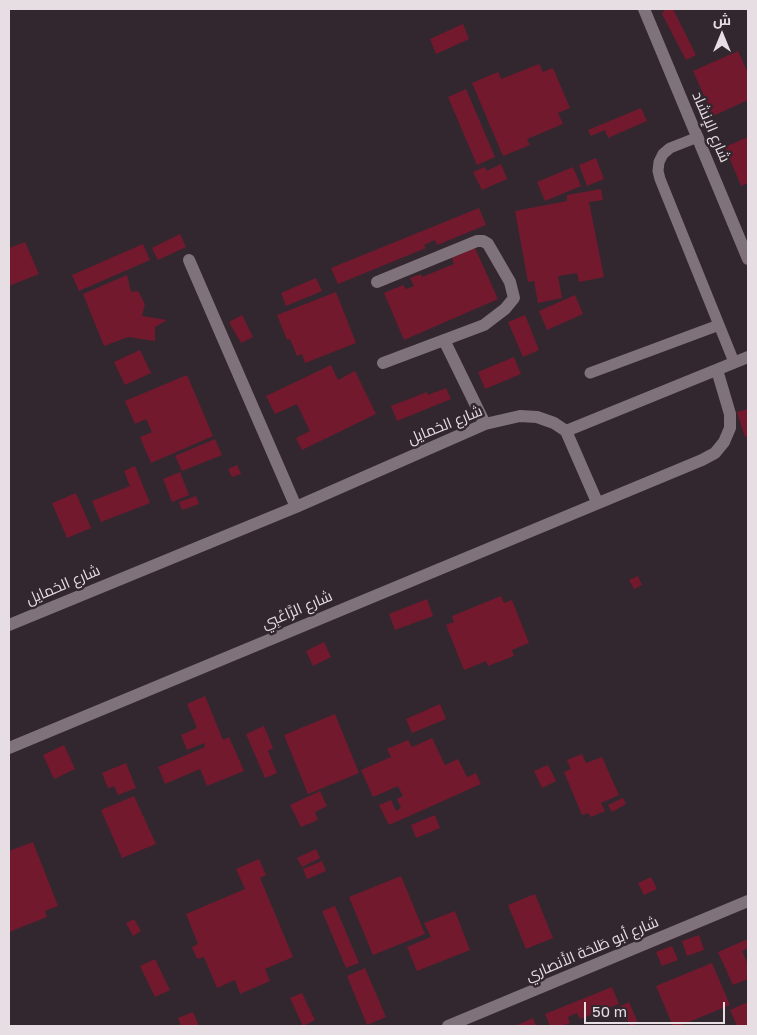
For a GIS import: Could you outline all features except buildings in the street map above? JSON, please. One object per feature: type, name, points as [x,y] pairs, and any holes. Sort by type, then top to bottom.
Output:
[{"type":"street","name":"شارع الإنشاد","points":[[644,9],[748,258]]},
{"type":"street","points":[[377,282],[477,241],[483,241],[488,244],[510,282],[514,298],[505,309],[484,325],[383,363]]},
{"type":"street","points":[[189,260],[296,507]]},
{"type":"street","points":[[444,340],[485,424]]},
{"type":"street","points":[[597,502],[566,431],[748,357]]},
{"type":"street","name":"شارع الرَّاعْبِي","points":[[9,748],[597,502],[702,460],[715,453],[724,442],[730,428],[730,414],[717,370]]},
{"type":"street","name":"شارع الخمايل","points":[[9,626],[296,507],[485,424],[520,416],[538,417],[554,423],[566,431]]},
{"type":"street","name":"شارع أبو طَلحَة الأَنصاري","points":[[448,1026],[748,901]]},
{"type":"lane","points":[[698,137],[670,148],[663,154],[659,162],[658,171],[734,362]]},
{"type":"lane","points":[[590,373],[719,325]]}]
